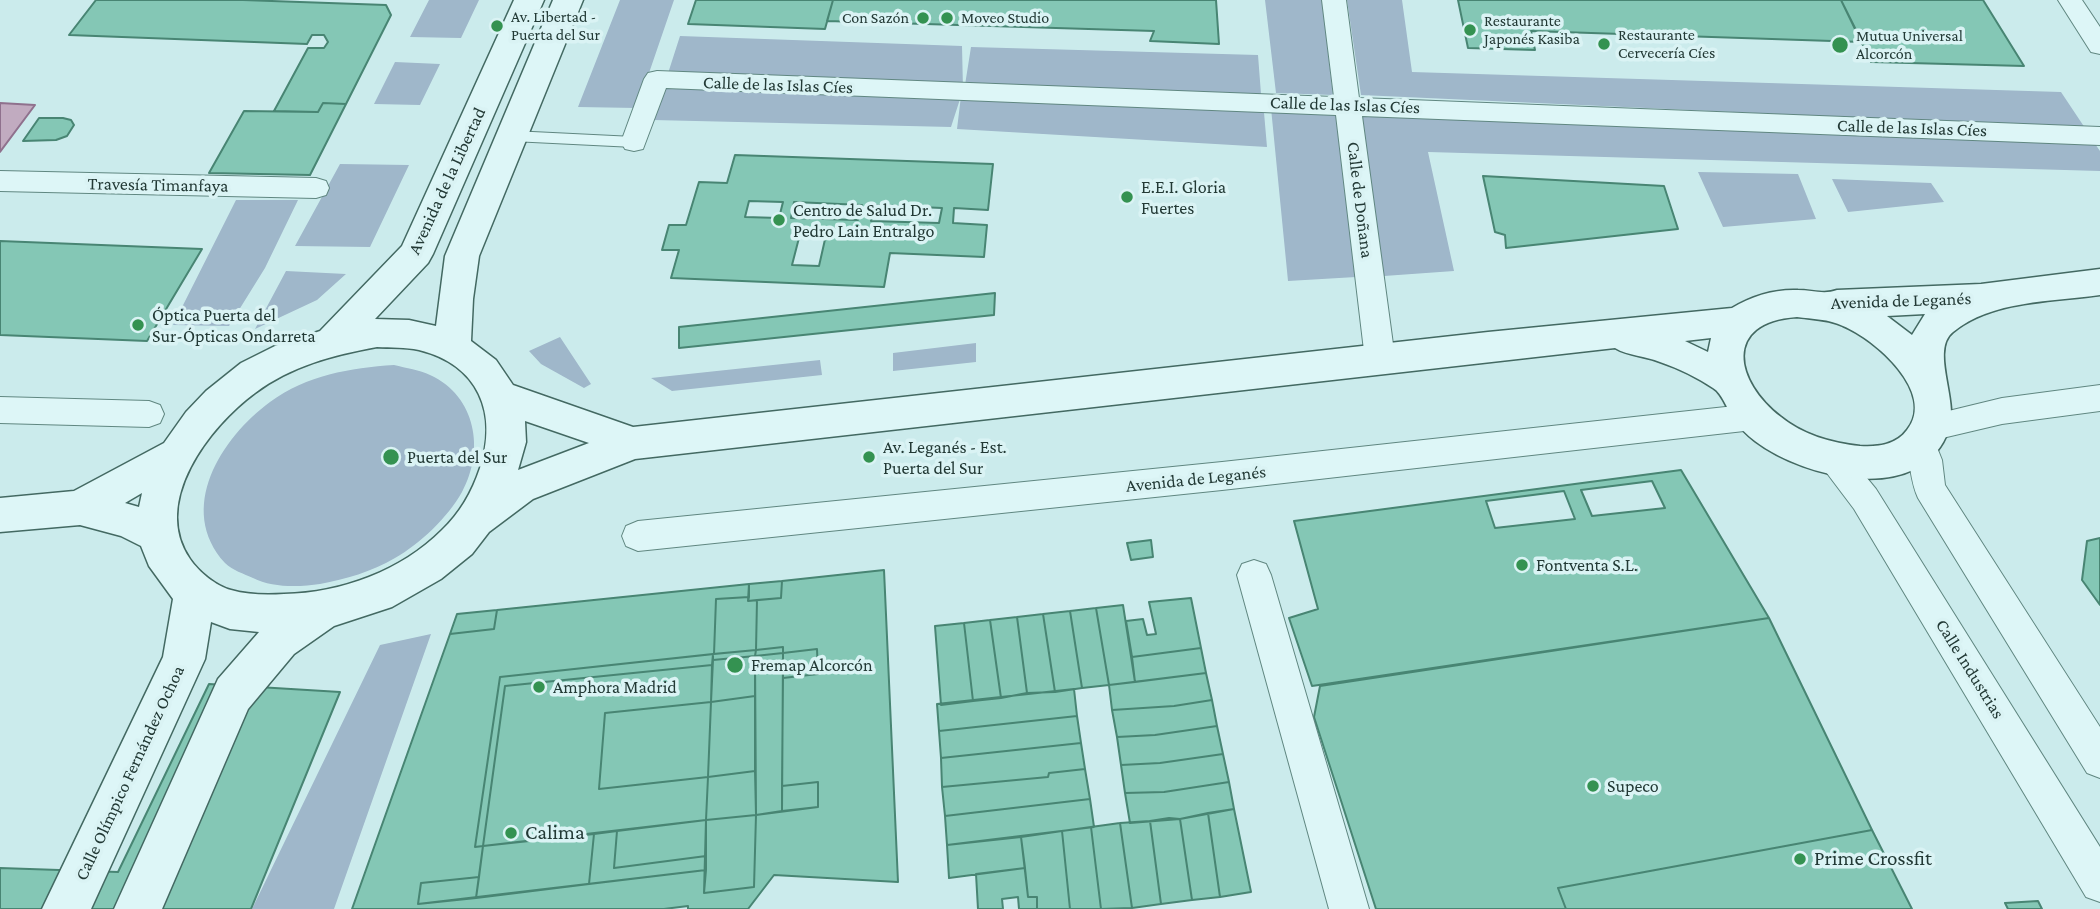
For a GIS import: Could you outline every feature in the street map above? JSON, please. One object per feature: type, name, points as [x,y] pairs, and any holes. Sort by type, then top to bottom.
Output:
[{"type":"street","name":"Avenida de la Libertad","points":[[333,340],[416,254],[529,0]]},
{"type":"street","points":[[453,346],[454,299],[463,256],[568,0]]},
{"type":"street","name":"Calle de Doñana","points":[[1334,0],[1380,359]]},
{"type":"street","points":[[2070,0],[2100,46]]},
{"type":"street","name":"Calle de las Islas Cíes","points":[[634,142],[657,79],[2100,136]]},
{"type":"street","name":"Travesía Timanfaya","points":[[0,181],[316,188]]},
{"type":"street","name":"Avenida de Leganés","points":[[1821,304],[1981,298],[2100,282]]},
{"type":"street","name":"Avenida de Leganés","points":[[1930,386],[1924,346],[1938,323],[1981,298]]},
{"type":"street","points":[[472,522],[519,487],[633,443],[1738,321],[1774,304],[1821,304],[1867,321],[1906,350],[1930,386],[1926,436],[1929,488],[2100,760]]},
{"type":"street","points":[[1738,321],[1725,346],[1728,378],[1754,417],[1790,444],[1833,460],[1867,464],[1898,458],[1926,436],[2002,411],[2100,398]]},
{"type":"street","points":[[377,333],[418,335],[453,346],[474,359],[491,376],[502,397],[507,438],[495,483],[472,522],[452,547],[374,595],[319,613],[272,617],[229,610],[195,594],[170,567],[159,535],[159,498],[174,456],[203,417],[241,383],[286,357],[333,340],[377,333]]},
{"type":"street","points":[[1615,335],[1670,351],[1728,378]]},
{"type":"street","points":[[502,397],[633,443]]},
{"type":"street","points":[[0,410],[149,414]]},
{"type":"street","name":"Avenida de Leganés","points":[[638,536],[1222,476],[1754,417]]},
{"type":"street","points":[[10,517],[80,508],[174,456]]},
{"type":"street","name":"Calle Industrias","points":[[1833,460],[1865,499],[2100,883]]},
{"type":"street","points":[[80,508],[128,522],[159,535]]},
{"type":"street","points":[[1254,575],[1349,909]]},
{"type":"street","name":"Calle Olímpico Fernández Ochoa","points":[[66,909],[184,659],[195,594]]},
{"type":"street","points":[[138,909],[233,694],[279,640],[319,613]]},
{"type":"lane","points":[[512,136],[634,142]]},
{"type":"shaded area","points":[[429,0],[479,0],[461,38],[410,37]]},
{"type":"shaded area","points":[[620,0],[674,0],[637,108],[578,107]]},
{"type":"shaded area","points":[[1265,0],[1322,0],[1333,95],[1276,93]]},
{"type":"shaded area","points":[[1347,0],[1402,0],[1412,72],[2061,92],[2085,128],[1361,95]]},
{"type":"shaded area","points":[[680,36],[962,46],[963,90],[1263,101],[1267,147],[957,129],[961,96],[951,127],[653,120]]},
{"type":"shaded area","points":[[971,47],[1258,55],[1261,94],[965,85]]},
{"type":"shaded area","points":[[395,62],[440,64],[420,105],[374,104]]},
{"type":"shaded area","points":[[0,103],[35,105],[0,152]]},
{"type":"shaded area","points":[[1271,108],[1339,111],[1356,277],[1288,281]]},
{"type":"shaded area","points":[[1363,114],[2093,141],[2100,151],[2100,171],[1428,152],[1454,271],[1384,276],[1354,155]]},
{"type":"shaded area","points":[[340,164],[409,165],[370,247],[295,246]]},
{"type":"shaded area","points":[[1698,172],[1798,174],[1816,219],[1723,227]]},
{"type":"shaded area","points":[[1832,179],[1931,183],[1944,202],[1848,212]]},
{"type":"shaded area","points":[[236,200],[298,200],[265,268],[229,326],[173,325]]},
{"type":"shaded area","points":[[286,271],[346,274],[317,300],[255,329]]},
{"type":"shaded area","points":[[560,337],[591,384],[584,388],[541,364],[529,351]]},
{"type":"shaded area","points":[[976,343],[976,362],[893,371],[893,353]]},
{"type":"shaded area","points":[[820,360],[822,375],[672,391],[651,378]]},
{"type":"shaded area","points":[[394,365],[426,373],[446,384],[458,396],[466,410],[472,426],[473,459],[462,492],[449,511],[433,529],[395,558],[339,580],[304,586],[277,585],[238,572],[225,563],[211,542],[204,520],[205,498],[221,455],[235,435],[270,402],[299,385],[345,371]]},
{"type":"shaded area","points":[[431,634],[334,909],[252,909],[380,645]]},
{"type":"building","points":[[96,0],[243,0],[386,5],[391,15],[346,104],[323,103],[318,112],[274,111],[308,48],[324,48],[328,42],[324,35],[312,35],[307,44],[69,35]]},
{"type":"building","points":[[696,0],[833,0],[825,29],[688,24]]},
{"type":"building","points":[[833,0],[1216,0],[1219,44],[1150,41],[1154,31],[827,21]]},
{"type":"building","points":[[1458,0],[1841,0],[1862,42],[1531,31],[1535,50],[1468,48]]},
{"type":"building","points":[[1841,0],[1983,0],[2024,66],[1871,62]]},
{"type":"building","points":[[323,103],[346,104],[310,175],[209,173],[244,111],[318,112]]},
{"type":"building","points":[[39,118],[63,118],[71,120],[74,125],[67,136],[56,140],[23,141]]},
{"type":"building","name":"Centro de Salud Dr. Pedro Lain Entralgo","points":[[735,155],[993,164],[988,210],[954,208],[953,223],[987,225],[984,257],[890,253],[884,287],[671,278],[679,250],[662,250],[669,225],[686,225],[699,182],[727,183]],"holes":[[[749,201],[783,202],[779,218],[745,217]],[[794,202],[862,205],[858,220],[791,218]],[[874,205],[942,208],[939,223],[871,221]],[[800,234],[826,235],[819,266],[792,265]]]},
{"type":"building","points":[[1483,176],[1664,186],[1678,229],[1506,248],[1505,235],[1495,232]]},
{"type":"building","points":[[0,241],[202,249],[147,341],[0,335]]},
{"type":"building","points":[[995,293],[994,315],[679,348],[679,327]]},
{"type":"building","name":"Fontventa S.L.","points":[[1681,470],[1769,618],[1312,686],[1289,618],[1318,609],[1294,521]]},
{"type":"building","points":[[1652,481],[1665,508],[1592,516],[1581,490]]},
{"type":"building","points":[[1564,491],[1575,519],[1495,528],[1486,501]]},
{"type":"building","points":[[2100,538],[2100,605],[2082,580],[2087,541]]},
{"type":"building","points":[[1151,540],[1153,557],[1131,560],[1127,543]]},
{"type":"building","points":[[884,570],[898,882],[774,875],[748,909],[688,909],[688,906],[664,909],[352,909],[450,634],[494,629],[497,610],[749,584],[749,597],[716,599],[714,654],[500,677],[475,847],[483,846],[479,877],[421,883],[418,904],[706,870],[704,893],[754,887],[756,815],[818,807],[818,782],[782,786],[783,678],[818,674],[817,649],[783,653],[783,647],[756,650],[757,600],[781,598],[782,581]]},
{"type":"building","points":[[782,581],[781,598],[748,601],[749,584]]},
{"type":"building","points":[[749,597],[748,601],[757,600],[756,650],[714,654],[716,599]]},
{"type":"building","points":[[1191,598],[1201,648],[1132,657],[1126,621],[1143,619],[1147,635],[1156,634],[1149,602]]},
{"type":"building","points":[[1123,605],[1135,682],[1109,685],[1096,608]]},
{"type":"building","points":[[1096,608],[1109,685],[1082,688],[1070,611]]},
{"type":"building","points":[[497,610],[494,629],[450,634],[457,614]]},
{"type":"building","points":[[1070,611],[1082,688],[1055,692],[1043,614]]},
{"type":"building","points":[[1043,614],[1055,692],[1027,693],[1017,617]]},
{"type":"building","points":[[1017,617],[1027,693],[1001,698],[990,620]]},
{"type":"building","name":"Supeco","points":[[1769,618],[1872,830],[1558,888],[1566,909],[1376,909],[1314,717],[1320,686]]},
{"type":"building","points":[[990,620],[1001,698],[973,701],[964,623]]},
{"type":"building","points":[[964,623],[973,701],[941,705],[935,626]]},
{"type":"building","points":[[783,647],[783,653],[755,656],[756,650]]},
{"type":"building","points":[[1201,648],[1206,673],[1135,682],[1132,657]]},
{"type":"building","points":[[817,649],[818,674],[783,678],[783,653]]},
{"type":"building","points":[[756,650],[755,656],[713,660],[713,654]]},
{"type":"building","points":[[783,653],[782,811],[756,815],[755,656]]},
{"type":"building","points":[[713,654],[712,665],[505,686],[483,846],[475,847],[500,677]]},
{"type":"building","points":[[755,656],[755,696],[711,702],[713,660]]},
{"type":"building","points":[[712,665],[711,702],[605,713],[599,789],[708,777],[706,820],[483,846],[505,686]]},
{"type":"building","points":[[1206,673],[1212,700],[1174,706],[1112,710],[1109,685]]},
{"type":"building","points":[[209,684],[340,692],[251,909],[0,909],[0,868],[118,872]]},
{"type":"building","points":[[1074,689],[1077,716],[939,731],[937,704]]},
{"type":"building","points":[[755,696],[755,771],[708,777],[711,702]]},
{"type":"building","points":[[1212,700],[1217,726],[1155,735],[1117,737],[1112,710],[1174,706]]},
{"type":"building","points":[[711,702],[708,777],[599,789],[605,713]]},
{"type":"building","points":[[1077,716],[1081,743],[941,758],[939,731]]},
{"type":"building","points":[[1217,726],[1223,754],[1160,763],[1121,765],[1117,737],[1155,735]]},
{"type":"building","points":[[1081,743],[1085,769],[1049,773],[1048,777],[942,787],[941,758]]},
{"type":"building","points":[[1223,754],[1229,782],[1164,792],[1125,793],[1121,765],[1160,763]]},
{"type":"building","points":[[1085,769],[1090,799],[945,816],[942,787],[1048,777],[1049,773]]},
{"type":"building","points":[[755,771],[756,815],[706,820],[708,777]]},
{"type":"building","points":[[818,782],[818,807],[782,811],[782,786]]},
{"type":"building","points":[[1229,782],[1234,809],[1180,819],[1130,823],[1125,793],[1164,792]]},
{"type":"building","points":[[1090,799],[1094,827],[947,845],[945,816]]},
{"type":"building","points":[[1234,809],[1251,892],[1220,897],[1208,813]]},
{"type":"building","points":[[1208,813],[1220,897],[1192,900],[1180,819]]},
{"type":"building","points":[[756,815],[754,887],[704,893],[706,820]]},
{"type":"building","points":[[1180,819],[1192,900],[1161,904],[1150,821]]},
{"type":"building","points":[[706,820],[706,856],[614,868],[617,831]]},
{"type":"building","points":[[1150,821],[1161,904],[1132,908],[1120,823]]},
{"type":"building","points":[[1120,823],[1132,908],[1101,909],[1091,827]]},
{"type":"building","points":[[1091,827],[1101,909],[1070,909],[1062,831]]},
{"type":"building","name":"Prime Crossfit","points":[[1872,830],[1912,909],[1566,909],[1558,888]]},
{"type":"building","points":[[617,831],[614,868],[706,856],[706,870],[589,884],[594,834]]},
{"type":"building","points":[[1062,831],[1070,909],[1037,909],[1037,897],[1028,897],[1021,837]]},
{"type":"building","points":[[594,834],[589,884],[476,898],[483,846]]},
{"type":"building","points":[[1021,837],[1025,868],[949,878],[947,845]]},
{"type":"building","points":[[1025,868],[1028,897],[1037,897],[1037,909],[1019,909],[1018,897],[1002,899],[1003,909],[978,909],[976,874]]},
{"type":"building","points":[[479,877],[476,898],[418,904],[421,883]]},
{"type":"building","points":[[2038,901],[2042,909],[2008,909],[2005,903]]},
{"type":"place","name":"Con Sazón","points":[[923,18]]},
{"type":"place","name":"Moveo Studio","points":[[947,18]]},
{"type":"place","name":"Av. Libertad - Puerta del Sur","points":[[497,26]]},
{"type":"place","name":"Restaurante Japonés Kasiba","points":[[1470,30]]},
{"type":"place","name":"Restaurante Cervecería Cíes","points":[[1604,44]]},
{"type":"place","name":"Mutua Universal Alcorcón","points":[[1840,45]]},
{"type":"place","name":"E.E.I. Gloria Fuertes","points":[[1127,197]]},
{"type":"place","name":"Centro de Salud Dr. Pedro Lain Entralgo","points":[[779,220]]},
{"type":"place","name":"Óptica Puerta del Sur-Ópticas Ondarreta","points":[[138,325]]},
{"type":"place","name":"Puerta del Sur","points":[[391,457]]},
{"type":"place","name":"Av. Leganés - Est. Puerta del Sur","points":[[869,457]]},
{"type":"place","name":"Fontventa S.L.","points":[[1522,565]]},
{"type":"place","name":"Fremap Alcorcón","points":[[735,665]]},
{"type":"place","name":"Amphora Madrid","points":[[539,687]]},
{"type":"place","name":"Supeco","points":[[1593,786]]},
{"type":"place","name":"Calima","points":[[511,833]]},
{"type":"place","name":"Prime Crossfit","points":[[1800,859]]}]
